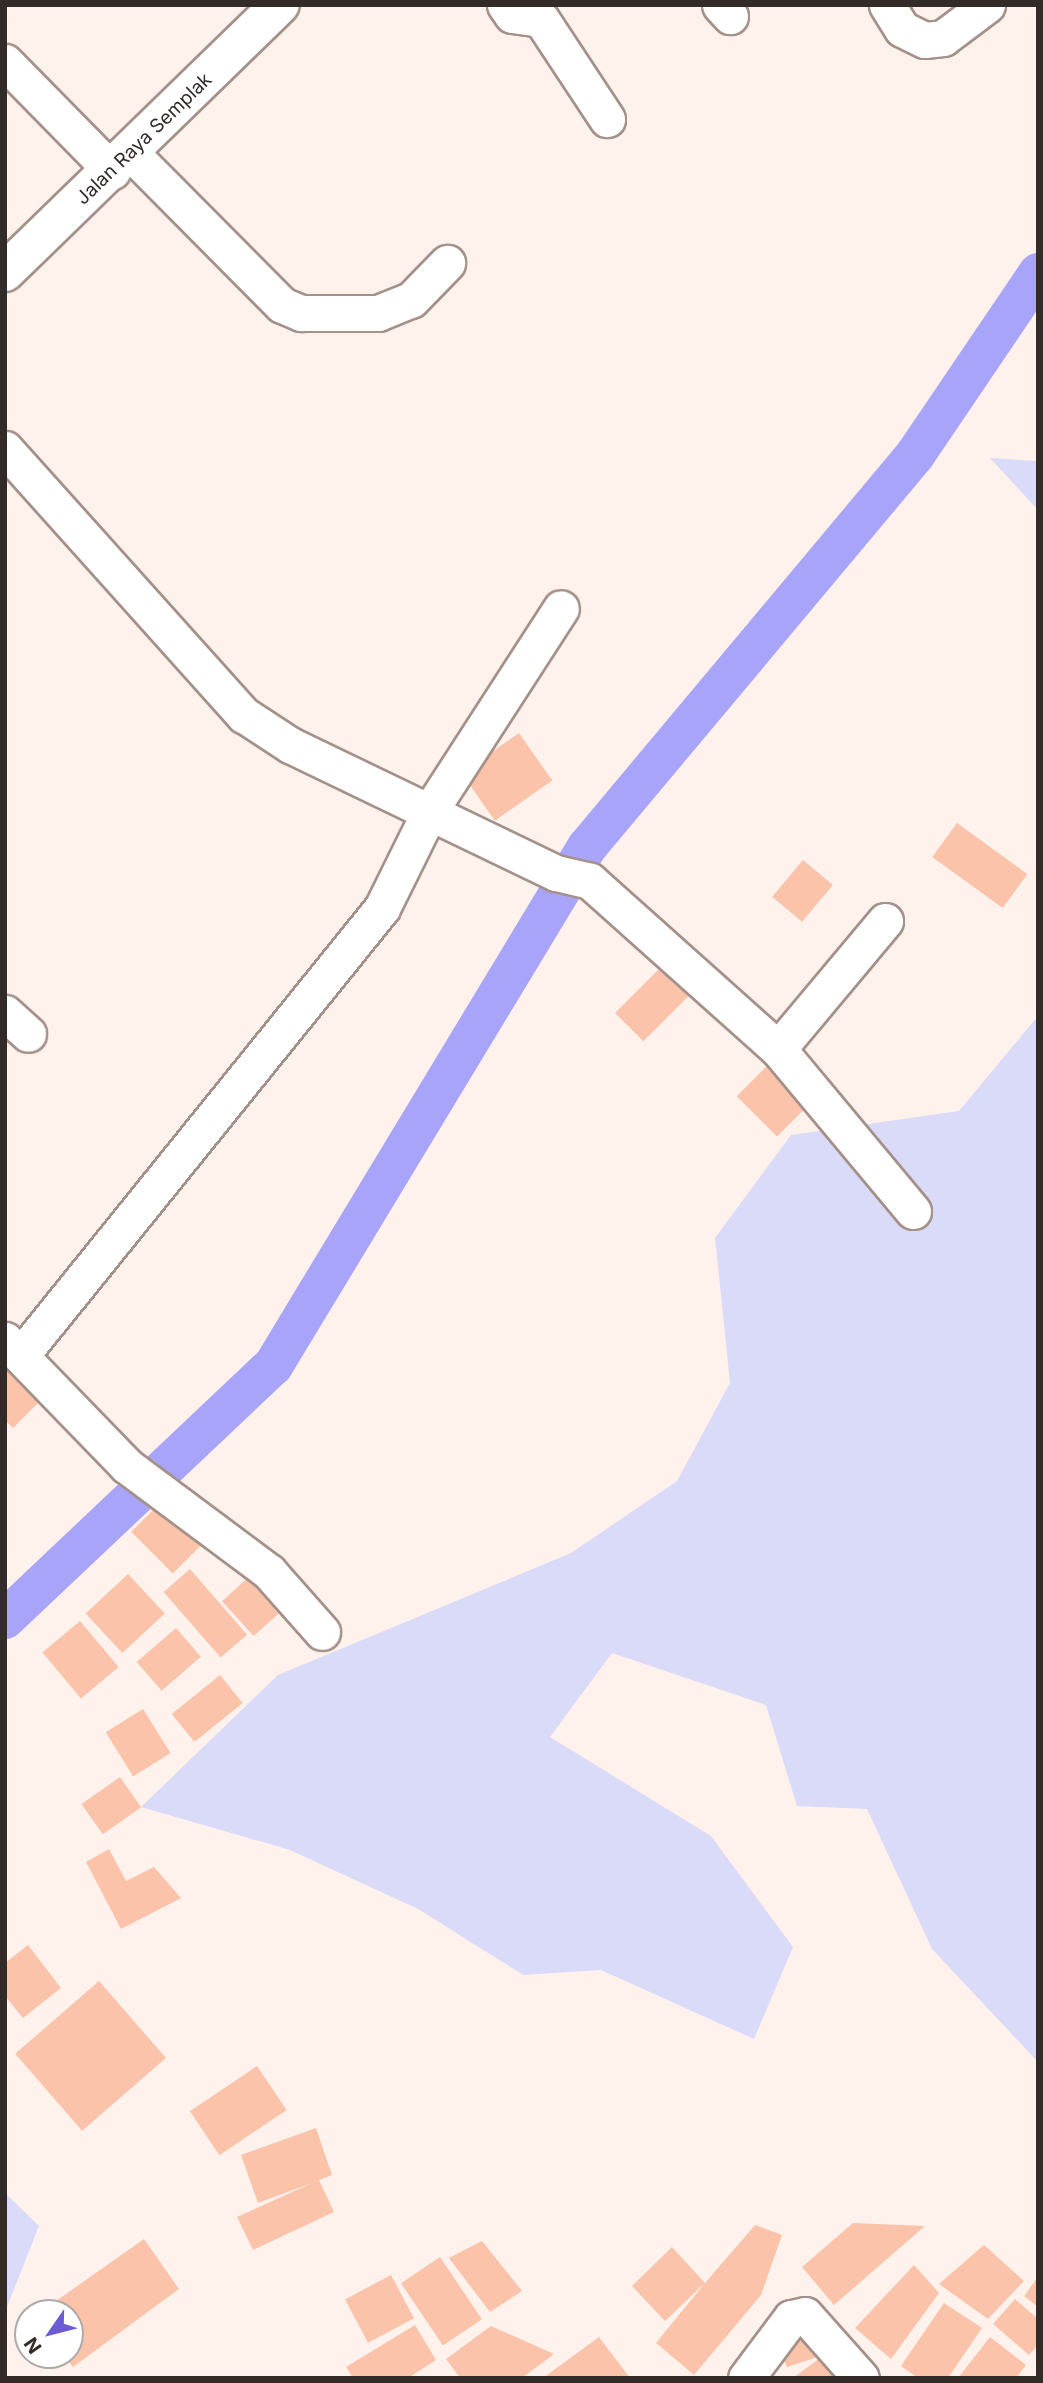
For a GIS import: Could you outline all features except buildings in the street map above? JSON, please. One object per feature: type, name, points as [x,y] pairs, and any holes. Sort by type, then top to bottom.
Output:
[{"type":"main road","name":"Jalan Raya Semplak","points":[[5,272],[122,162],[280,5]]},
{"type":"street","points":[[505,5],[512,15],[541,19],[607,119]]},
{"type":"street","points":[[887,5],[902,29],[925,40],[943,38],[987,5]]},
{"type":"street","points":[[5,62],[282,305],[301,313],[379,313],[411,300],[447,262]]},
{"type":"street","points":[[5,449],[244,715],[290,745],[431,809],[556,873],[590,881],[778,1049],[913,1211]]},
{"type":"street","points":[[322,1632],[269,1572],[162,1496],[127,1466],[13,1347],[382,908],[431,809],[561,608]]},
{"type":"street","points":[[778,1049],[885,921]]},
{"type":"street","points":[[746,2378],[792,2318],[806,2315],[861,2378]]},
{"type":"shaded area","points":[[990,458],[1038,461],[1038,510]]},
{"type":"shaded area","points":[[1038,1016],[1038,2062],[932,1949],[867,1809],[797,1806],[766,1705],[612,1653],[550,1737],[711,1836],[793,1947],[754,2039],[601,1970],[523,1975],[418,1909],[290,1850],[141,1807],[278,1675],[571,1553],[677,1481],[730,1383],[715,1238],[791,1135],[959,1111]]},
{"type":"shaded area","points":[[5,2193],[39,2226],[5,2312]]},
{"type":"waterway","points":[[5,1619],[273,1366],[587,847],[915,455],[1038,273]]}]
